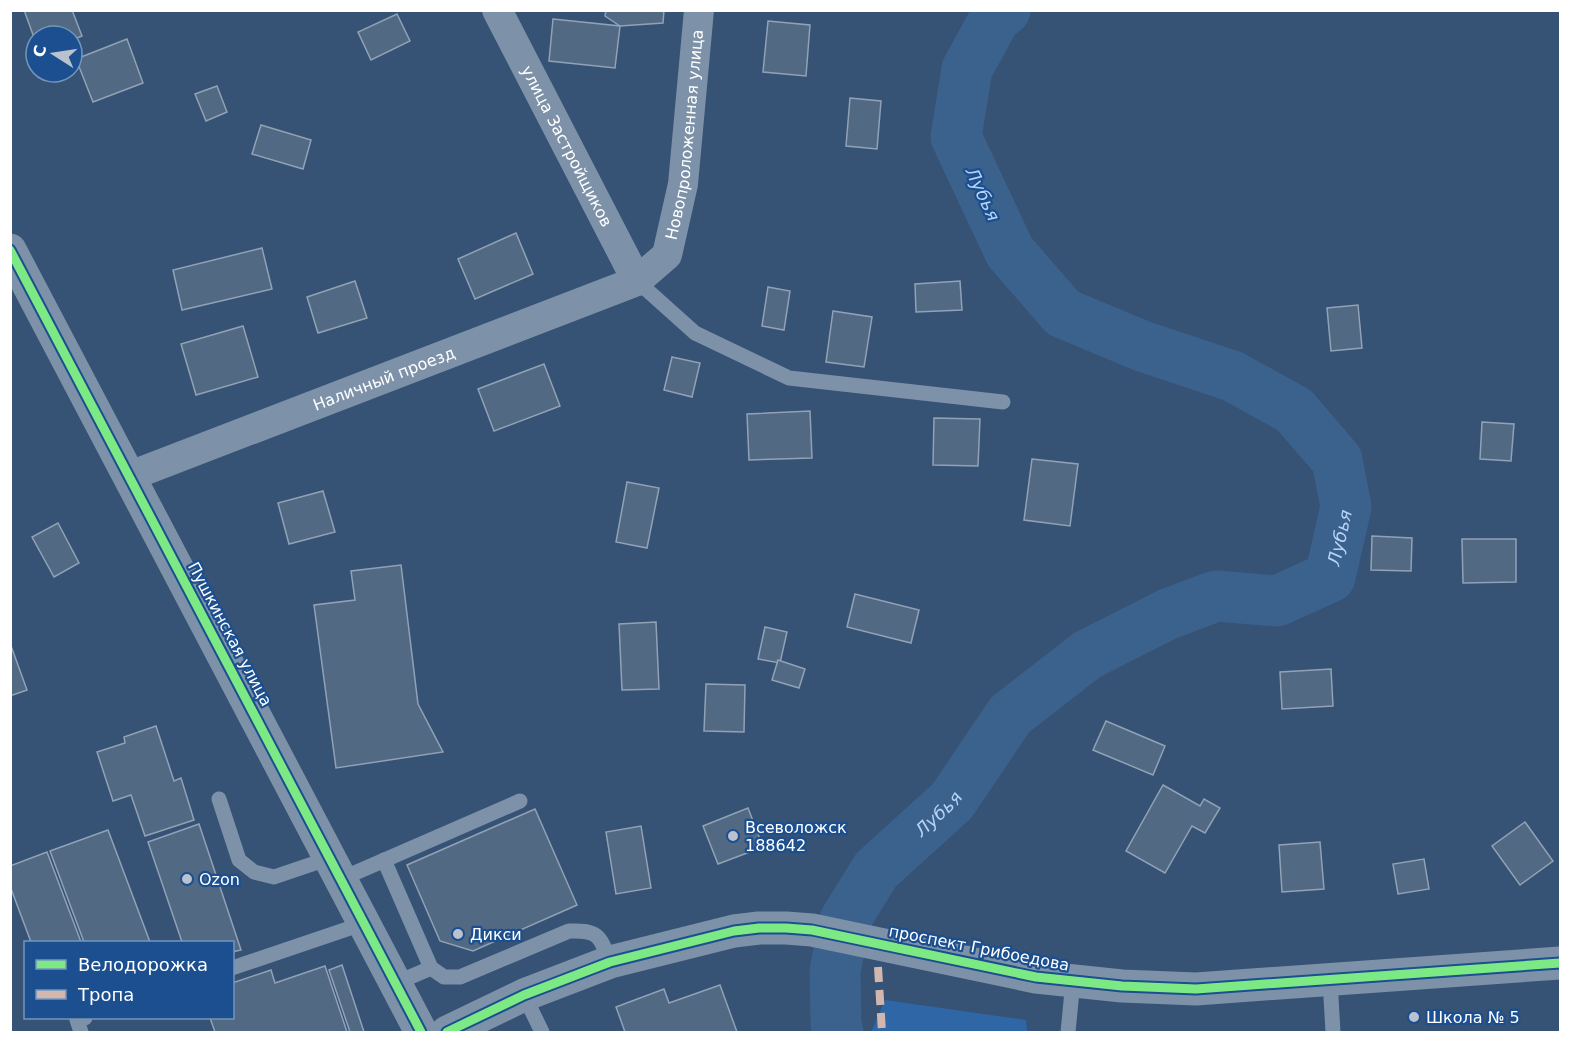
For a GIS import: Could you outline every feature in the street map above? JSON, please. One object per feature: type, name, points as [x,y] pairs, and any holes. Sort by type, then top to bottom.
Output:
[{"type":"street","name":"улица Застройщиков","points":[[497,10],[637,281]]},
{"type":"street","name":"Новопроложенная улица","points":[[637,281],[667,255],[683,184],[699,10]]},
{"type":"street","name":"Пушкинская улица","points":[[10,250],[421,1032]]},
{"type":"street","name":"Наличный проезд","points":[[130,476],[637,281]]},
{"type":"street","name":"проспект Грибоедова","points":[[447,1032],[524,995],[610,962],[734,931],[777,928],[812,930],[1036,977],[1122,986],[1196,989],[1560,963]]},
{"type":"lane","points":[[637,281],[695,333],[789,378],[1003,402]]},
{"type":"lane","points":[[219,799],[239,860],[254,873],[274,877],[384,860],[520,801]]},
{"type":"lane","points":[[384,860],[431,968],[444,976],[460,977],[569,931],[588,930],[602,940],[610,962]]},
{"type":"lane","points":[[234,967],[364,923]]},
{"type":"lane","points":[[396,983],[431,968]]},
{"type":"lane","points":[[1330,980],[1333,1032]]},
{"type":"lane","points":[[1068,1032],[1073,981]]},
{"type":"lane","points":[[524,995],[542,1032]]},
{"type":"lane","points":[[80,1019],[77,1020],[81,1032]]},
{"type":"shaded area","points":[[812,967],[858,976],[854,1032],[822,1032],[817,1014]]},
{"type":"shaded area","points":[[885,1000],[1026,1020],[1027,1032],[871,1032]]},
{"type":"building","points":[[24,10],[72,10],[77,24],[29,24]]},
{"type":"building","points":[[606,10],[664,10],[663,23],[620,26],[605,16]]},
{"type":"building","points":[[397,14],[410,41],[371,60],[358,32]]},
{"type":"building","points":[[553,19],[620,26],[615,68],[549,61]]},
{"type":"building","points":[[768,21],[810,25],[806,76],[763,72]]},
{"type":"building","points":[[127,39],[143,83],[93,102],[84,79],[84,56]]},
{"type":"building","points":[[217,86],[227,112],[206,121],[195,94]]},
{"type":"building","points":[[850,98],[881,101],[877,149],[846,146]]},
{"type":"building","points":[[261,125],[311,140],[303,169],[252,154]]},
{"type":"building","points":[[516,233],[533,274],[475,299],[458,259]]},
{"type":"building","points":[[262,248],[272,289],[182,310],[173,270]]},
{"type":"building","points":[[355,281],[367,318],[318,333],[307,297]]},
{"type":"building","points":[[960,281],[962,310],[916,312],[915,284]]},
{"type":"building","points":[[768,287],[790,291],[784,330],[762,326]]},
{"type":"building","points":[[1358,305],[1362,348],[1331,351],[1327,308]]},
{"type":"building","points":[[833,311],[872,317],[864,367],[826,362]]},
{"type":"building","points":[[243,326],[258,377],[196,395],[181,344]]},
{"type":"building","points":[[672,357],[700,363],[692,397],[664,390]]},
{"type":"building","points":[[544,364],[560,406],[494,431],[478,389]]},
{"type":"building","points":[[810,411],[812,458],[749,460],[747,414]]},
{"type":"building","points":[[934,418],[980,419],[978,466],[933,465]]},
{"type":"building","points":[[1482,422],[1514,424],[1511,461],[1480,459]]},
{"type":"building","points":[[1032,459],[1078,464],[1070,526],[1024,520]]},
{"type":"building","points":[[627,482],[659,488],[647,548],[616,542]]},
{"type":"building","points":[[323,491],[335,532],[289,544],[278,503]]},
{"type":"building","points":[[58,523],[79,563],[54,577],[32,537]]},
{"type":"building","points":[[1372,536],[1412,538],[1411,571],[1371,570]]},
{"type":"building","points":[[1462,539],[1516,539],[1516,582],[1463,583]]},
{"type":"building","points":[[401,565],[418,704],[443,752],[336,768],[314,605],[355,600],[351,571]]},
{"type":"building","points":[[855,594],[919,610],[911,643],[847,627]]},
{"type":"building","points":[[656,622],[659,689],[622,690],[619,624]]},
{"type":"building","points":[[765,627],[787,632],[780,663],[758,659]]},
{"type":"building","points":[[10,643],[27,690],[10,696]]},
{"type":"building","points":[[778,660],[805,669],[799,688],[772,680]]},
{"type":"building","points":[[1331,669],[1333,706],[1282,709],[1280,672]]},
{"type":"building","points":[[706,684],[745,685],[744,732],[704,731]]},
{"type":"building","points":[[1106,721],[1165,746],[1153,775],[1093,750]]},
{"type":"building","points":[[156,726],[174,781],[181,778],[194,820],[145,836],[131,795],[113,801],[97,752],[125,743],[124,737]]},
{"type":"building","points":[[1163,785],[1200,806],[1204,799],[1220,808],[1205,833],[1192,826],[1165,873],[1126,851]]},
{"type":"building","name":"Всеволожск 188642","points":[[748,808],[763,847],[718,864],[703,826]]},
{"type":"building","points":[[535,809],[577,905],[473,951],[440,941],[407,865]]},
{"type":"building","points":[[1525,822],[1553,861],[1520,885],[1492,846]]},
{"type":"building","points":[[199,824],[241,950],[234,952],[234,941],[182,941],[148,842]]},
{"type":"building","points":[[641,826],[651,888],[616,894],[606,832]]},
{"type":"building","points":[[108,830],[150,941],[84,941],[50,851]]},
{"type":"building","points":[[1320,842],[1324,889],[1282,892],[1279,845]]},
{"type":"building","points":[[47,852],[81,941],[31,941],[10,886],[10,866]]},
{"type":"building","points":[[1424,859],[1429,889],[1398,894],[1393,864]]},
{"type":"building","points":[[342,965],[364,1032],[350,1032],[329,970]]},
{"type":"building","points":[[325,966],[347,1032],[215,1032],[210,1019],[234,1019],[234,982],[271,970],[275,983]]},
{"type":"building","points":[[720,985],[737,1032],[625,1032],[616,1007],[664,989],[669,1003]]},
{"type":"waterway","name":"Лубья","points":[[838,1032],[835,971],[845,920],[876,870],[952,801],[1010,715],[1087,655],[1168,614],[1216,596],[1277,601],[1330,577],[1346,507],[1337,460],[1294,410],[1232,376],[1142,346],[1063,313],[1010,252],[956,137],[967,69],[995,18],[1005,10]]},
{"type":"marked path","points":[[878,967],[882,1032]]},
{"type":"cycle path","points":[[10,250],[421,1032]]},
{"type":"cycle path","points":[[447,1032],[524,995],[610,962],[734,931],[759,928],[812,930],[1036,977],[1122,986],[1196,989],[1560,963]]},
{"type":"place","name":"Всеволожск 188642","points":[[733,836]]},
{"type":"place","name":"Ozon","points":[[187,879]]},
{"type":"place","name":"Дикси","points":[[458,934]]},
{"type":"place","name":"Школа № 5","points":[[1414,1017]]}]
